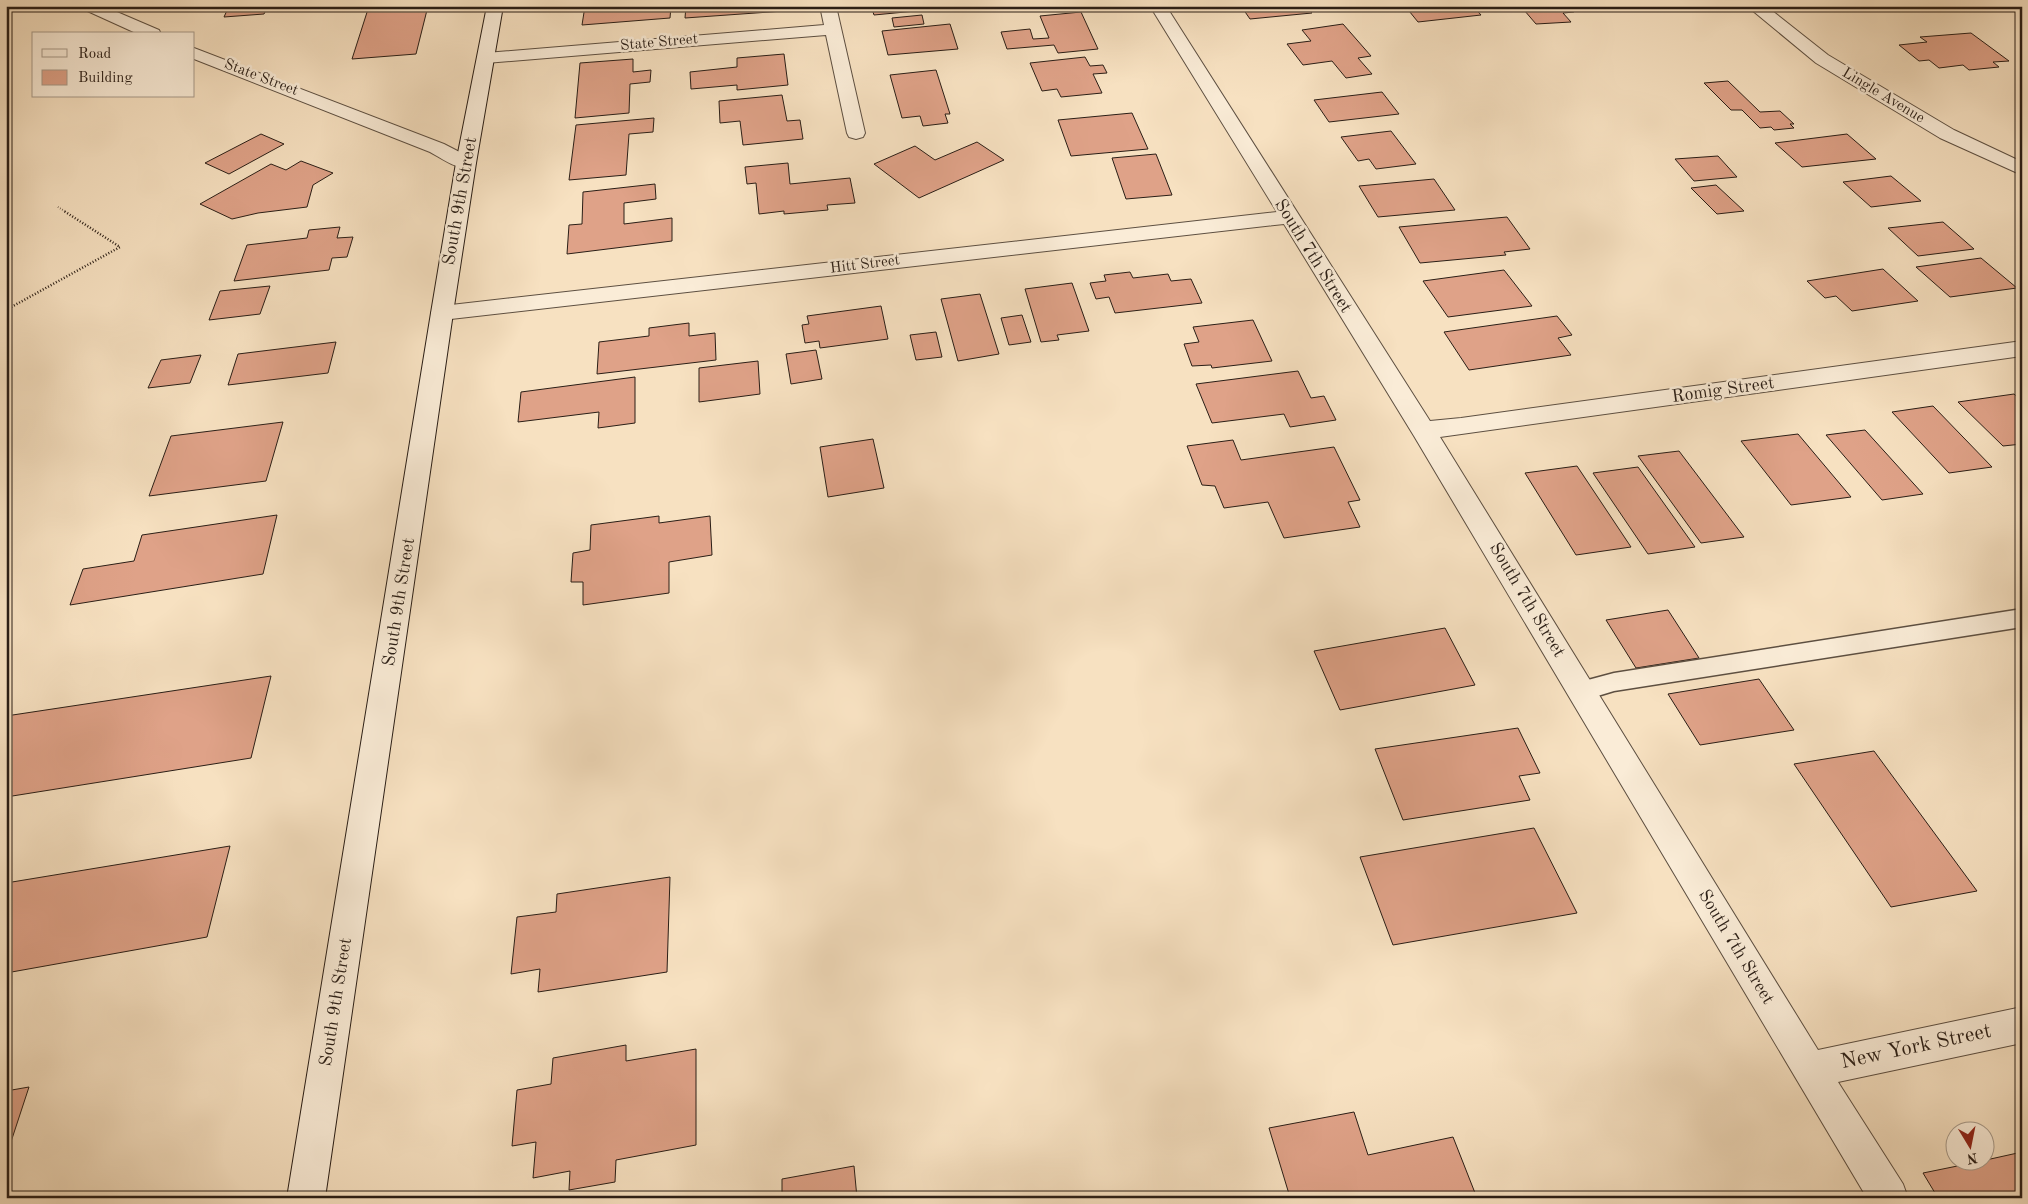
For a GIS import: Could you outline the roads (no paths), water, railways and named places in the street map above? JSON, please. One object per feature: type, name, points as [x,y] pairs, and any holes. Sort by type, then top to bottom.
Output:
[{"type":"street","points":[[89,6],[148,32]]},
{"type":"street","name":"South 9th Street","points":[[306,1198],[442,314],[466,163],[495,6]]},
{"type":"street","points":[[828,6],[856,133]]},
{"type":"street","name":"South 7th Street","points":[[1158,6],[1423,430],[1889,1198]]},
{"type":"street","name":"Lingle Avenue","points":[[1755,6],[1831,64],[1947,134],[2022,169]]},
{"type":"street","name":"State Street","points":[[486,58],[833,29]]},
{"type":"street","name":"State Street","points":[[195,52],[437,148],[466,163]]},
{"type":"street","name":"Hitt Street","points":[[442,314],[1289,218]]},
{"type":"street","name":"Romig Street","points":[[1423,430],[1461,427],[2022,348]]},
{"type":"street","name":"New York Street","points":[[1810,1070],[2022,1025]]},
{"type":"lane","points":[[1581,690],[1614,682],[2022,618]]}]
